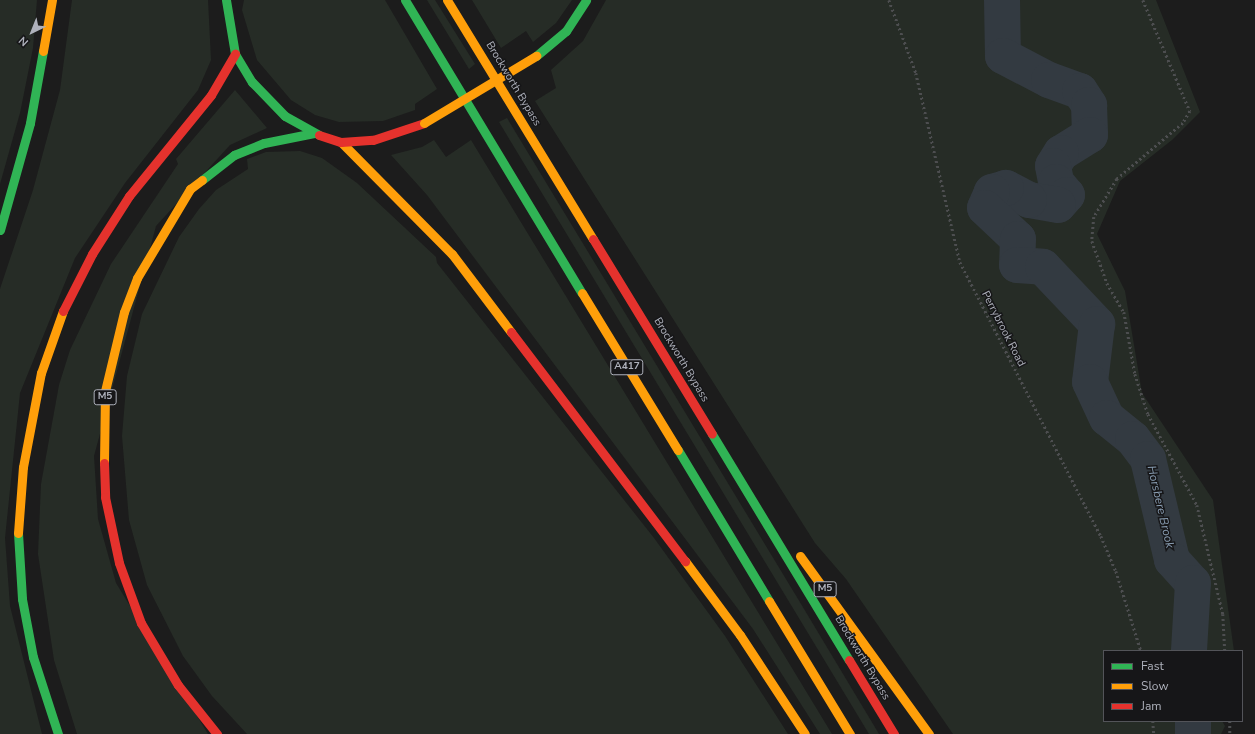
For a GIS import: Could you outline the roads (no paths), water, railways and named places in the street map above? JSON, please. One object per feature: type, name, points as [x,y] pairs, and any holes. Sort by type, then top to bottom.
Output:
[{"type":"highway","points":[[0,230],[30,123],[52,0]]},
{"type":"highway","points":[[226,0],[235,54],[266,98],[286,116],[314,133],[341,142],[391,136],[424,123],[536,56],[566,30],[586,0]]},
{"type":"highway","name":"A417","points":[[405,0],[850,734]]},
{"type":"highway","name":"Brockworth Bypass","points":[[447,0],[894,734]]},
{"type":"highway","points":[[58,734],[33,656],[22,598],[18,529],[23,467],[41,372],[61,315],[92,254],[129,196],[211,94],[235,54]]},
{"type":"highway","name":"M5","points":[[217,734],[178,685],[159,655],[141,623],[119,563],[105,497],[102,429],[105,391],[122,319],[137,278],[190,189],[234,155],[264,142],[314,133]]},
{"type":"highway","points":[[341,142],[452,254],[685,561],[805,734]]},
{"type":"highway","name":"M5","points":[[719,445],[929,734]]},
{"type":"waterway","name":"Horsbere Brook","points":[[1002,0],[1003,56],[1049,80],[1080,91],[1089,105],[1090,135],[1061,153],[1053,166],[1056,182],[1067,195],[1058,205],[1029,200],[1006,188],[992,192],[985,208],[1018,239],[1017,265],[1043,267],[1097,324],[1090,382],[1107,418],[1133,439],[1148,459],[1172,560],[1193,583],[1189,650]]},
{"type":"waterway","name":"Horsbere Brook","points":[[1193,722],[1193,734]]}]
